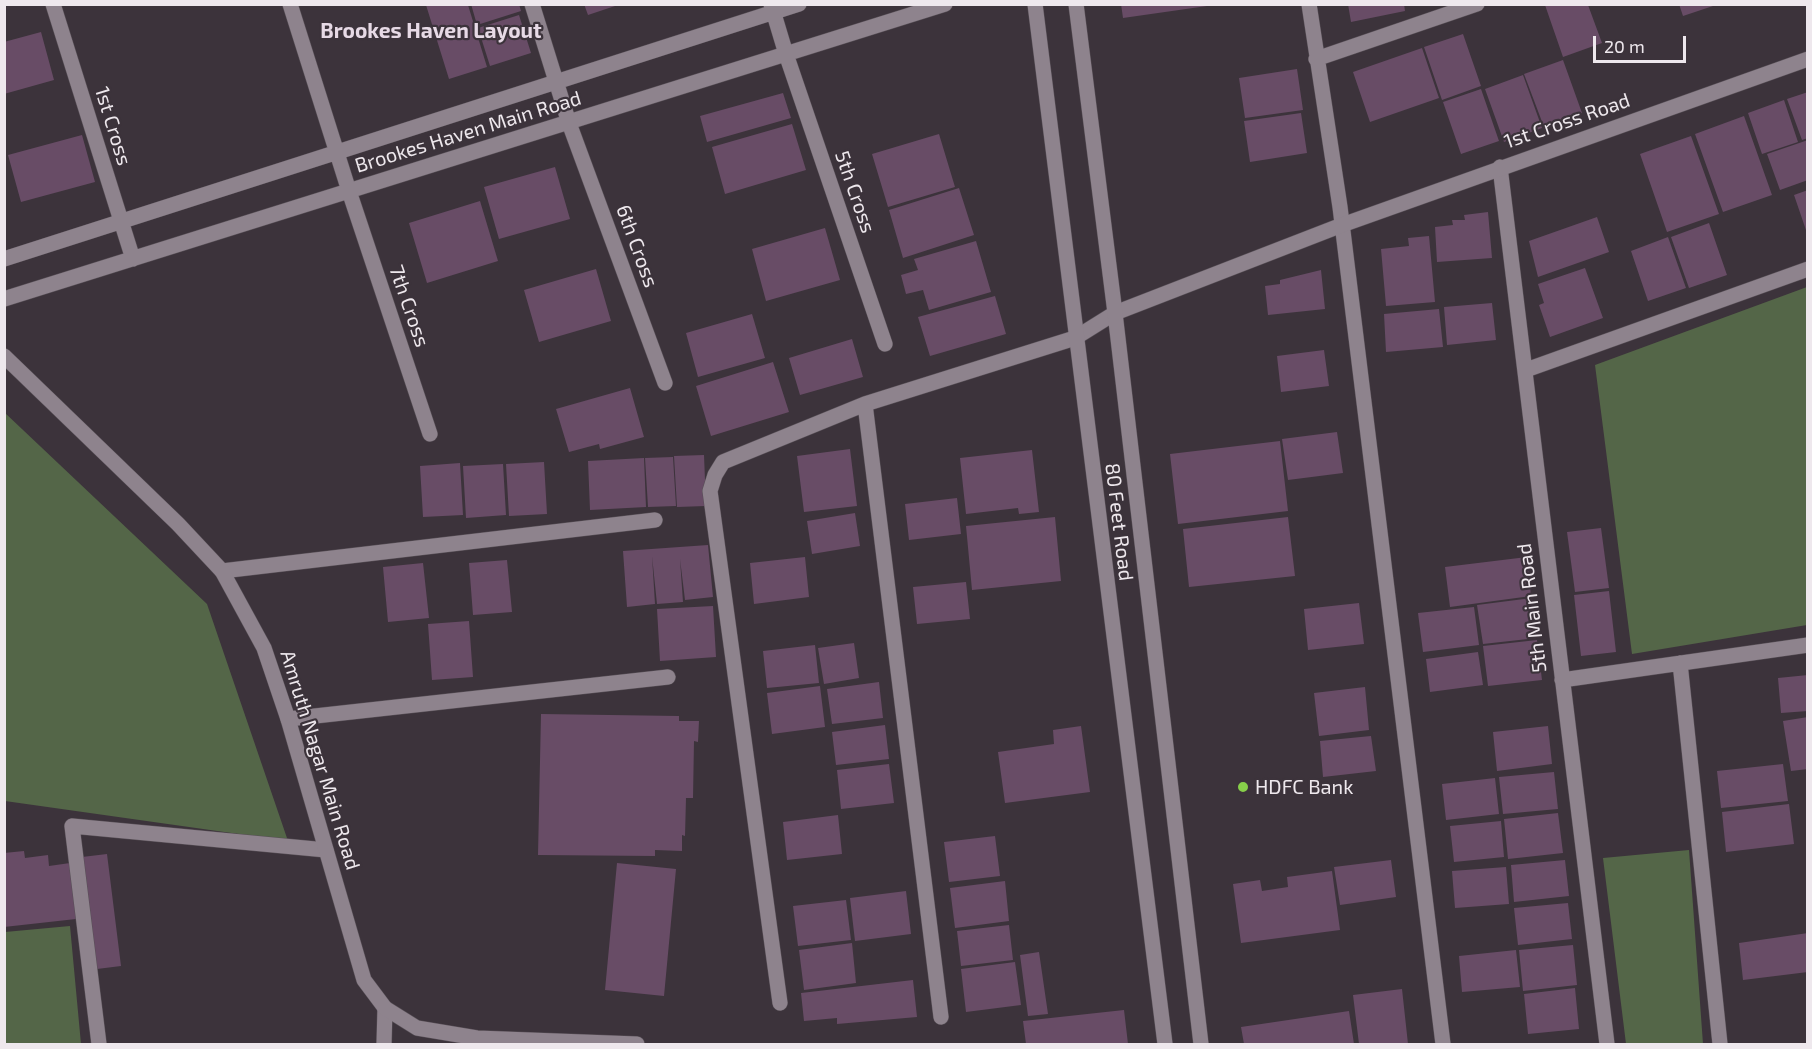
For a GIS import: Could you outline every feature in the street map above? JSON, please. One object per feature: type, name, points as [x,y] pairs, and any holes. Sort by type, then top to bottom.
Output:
[{"type":"street","name":"1st Cross","points":[[53,4],[133,260]]},
{"type":"street","name":"7th Cross","points":[[290,4],[430,434]]},
{"type":"street","name":"6th Cross","points":[[532,4],[569,123],[665,383]]},
{"type":"street","name":"Brookes Haven Main Road","points":[[4,260],[556,83],[772,9],[799,4]]},
{"type":"street","name":"Brookes Haven Main Road","points":[[4,299],[945,4]]},
{"type":"street","name":"80 Feet Road","points":[[1035,4],[1165,1044]]},
{"type":"street","name":"80 Feet Road","points":[[1076,4],[1115,313],[1201,1044]]},
{"type":"street","points":[[1309,4],[1341,225],[1443,1044]]},
{"type":"street","points":[[1316,59],[1477,4]]},
{"type":"street","name":"5th Cross","points":[[772,9],[885,344]]},
{"type":"street","name":"1st Cross Road","points":[[780,1002],[710,491],[723,462],[865,404],[1075,338],[1115,313],[1341,225],[1808,58]]},
{"type":"street","name":"5th Main Road","points":[[1500,167],[1607,1044]]},
{"type":"street","points":[[1526,370],[1808,269]]},
{"type":"street","name":"Amruth Nagar Main Road","points":[[4,356],[178,524],[222,571],[264,648],[288,719],[364,980],[385,1008],[417,1028],[477,1038],[637,1044]]},
{"type":"street","points":[[865,404],[941,1017]]},
{"type":"street","points":[[222,571],[654,520]]},
{"type":"street","points":[[1562,680],[1808,645]]},
{"type":"street","points":[[1680,663],[1720,1044]]},
{"type":"street","points":[[288,719],[668,677]]},
{"type":"street","points":[[99,1044],[72,826],[326,850]]},
{"type":"street","points":[[384,1044],[385,1008]]},
{"type":"green space","points":[[1807,287],[1807,625],[1632,654],[1595,365]]},
{"type":"green space","points":[[4,412],[207,604],[288,841],[5,801]]},
{"type":"green space","points":[[1689,850],[1703,1044],[1626,1044],[1603,858]]},
{"type":"green space","points":[[70,926],[81,1044],[5,1044],[5,932]]},
{"type":"building","points":[[471,4],[519,4],[521,11],[477,25]]},
{"type":"building","points":[[584,4],[618,4],[618,5],[588,15]]},
{"type":"building","points":[[1121,4],[1207,4],[1207,6],[1123,18]]},
{"type":"building","points":[[1348,4],[1404,4],[1405,11],[1351,22]]},
{"type":"building","points":[[1679,4],[1716,4],[1716,5],[1683,16]]},
{"type":"building","points":[[426,5],[468,5],[487,67],[449,79]]},
{"type":"building","points":[[1545,5],[1588,5],[1602,43],[1563,57]]},
{"type":"building","points":[[519,15],[531,53],[490,66],[478,28]]},
{"type":"building","points":[[41,32],[54,80],[4,94],[4,42]]},
{"type":"building","points":[[1463,34],[1481,86],[1442,100],[1424,47]]},
{"type":"building","points":[[1422,48],[1439,98],[1370,122],[1353,72]]},
{"type":"building","points":[[1563,60],[1582,113],[1544,127],[1524,74]]},
{"type":"building","points":[[1297,69],[1303,110],[1245,118],[1239,78]]},
{"type":"building","points":[[1523,75],[1542,128],[1504,142],[1485,89]]},
{"type":"building","points":[[1481,89],[1499,141],[1461,154],[1443,102]]},
{"type":"building","points":[[1808,92],[1808,138],[1802,140],[1787,99]]},
{"type":"building","points":[[783,93],[791,118],[707,142],[700,116]]},
{"type":"building","points":[[1784,100],[1798,142],[1762,154],[1748,113]]},
{"type":"building","points":[[1301,113],[1307,153],[1250,162],[1244,121]]},
{"type":"building","points":[[1744,116],[1772,195],[1723,212],[1695,134]]},
{"type":"building","points":[[792,124],[806,170],[725,194],[712,147]]},
{"type":"building","points":[[939,134],[955,187],[888,207],[872,154]]},
{"type":"building","points":[[82,135],[95,182],[21,202],[8,155]]},
{"type":"building","points":[[1691,136],[1719,214],[1667,232],[1640,154]]},
{"type":"building","points":[[1808,140],[1808,180],[1780,190],[1767,154]]},
{"type":"building","points":[[555,167],[570,219],[499,239],[484,187]]},
{"type":"building","points":[[959,188],[974,235],[903,258],[889,210]]},
{"type":"building","points":[[1808,190],[1808,233],[1807,233],[1794,195]]},
{"type":"building","points":[[480,201],[498,261],[427,283],[409,223]]},
{"type":"building","points":[[1488,212],[1492,258],[1437,262],[1435,227],[1453,225],[1452,220],[1465,220],[1464,215]]},
{"type":"building","points":[[1597,217],[1609,252],[1538,277],[1529,241]]},
{"type":"building","points":[[1709,223],[1727,275],[1689,288],[1671,237]]},
{"type":"building","points":[[825,228],[840,280],[766,301],[752,249]]},
{"type":"building","points":[[1429,236],[1435,302],[1386,306],[1381,249],[1409,246],[1408,238]]},
{"type":"building","points":[[1668,237],[1686,288],[1648,301],[1631,251]]},
{"type":"building","points":[[976,241],[991,292],[929,310],[923,290],[906,294],[901,275],[918,270],[914,259]]},
{"type":"building","points":[[1585,268],[1603,318],[1550,337],[1539,305],[1544,303],[1538,284]]},
{"type":"building","points":[[596,269],[611,321],[539,342],[524,290]]},
{"type":"building","points":[[1321,270],[1325,309],[1268,315],[1265,286],[1280,284],[1280,280]]},
{"type":"building","points":[[995,296],[1006,334],[930,356],[918,317]]},
{"type":"building","points":[[1492,303],[1496,340],[1447,345],[1444,307]]},
{"type":"building","points":[[1439,309],[1443,347],[1386,352],[1384,314]]},
{"type":"building","points":[[752,314],[765,358],[698,377],[686,333]]},
{"type":"building","points":[[852,339],[863,377],[800,395],[789,358]]},
{"type":"building","points":[[1324,350],[1329,386],[1281,392],[1277,356]]},
{"type":"building","points":[[773,362],[789,412],[711,436],[696,386]]},
{"type":"building","points":[[630,388],[644,437],[600,449],[599,444],[569,452],[556,409]]},
{"type":"building","points":[[1337,432],[1343,473],[1288,480],[1282,439]]},
{"type":"building","points":[[1280,441],[1288,511],[1178,524],[1170,454]]},
{"type":"building","points":[[850,449],[857,506],[804,512],[797,456]]},
{"type":"building","points":[[1032,450],[1039,512],[1019,514],[1018,508],[966,514],[960,458]]},
{"type":"building","points":[[704,455],[706,506],[677,507],[674,456]]},
{"type":"building","points":[[673,457],[676,506],[648,507],[645,458]]},
{"type":"building","points":[[644,458],[646,507],[590,510],[588,461]]},
{"type":"building","points":[[544,462],[547,514],[509,516],[506,464]]},
{"type":"building","points":[[460,463],[463,515],[423,517],[420,466]]},
{"type":"building","points":[[503,464],[506,515],[466,518],[463,466]]},
{"type":"building","points":[[957,498],[961,534],[909,540],[905,504]]},
{"type":"building","points":[[855,513],[860,546],[812,554],[807,521]]},
{"type":"building","points":[[1055,517],[1061,581],[972,590],[966,526]]},
{"type":"building","points":[[1288,517],[1295,576],[1189,587],[1183,529]]},
{"type":"building","points":[[1601,528],[1609,588],[1575,592],[1567,532]]},
{"type":"building","points":[[708,545],[713,597],[685,600],[680,559],[683,602],[657,604],[652,556],[655,604],[627,607],[623,551]]},
{"type":"building","points":[[805,557],[809,597],[754,604],[750,563]]},
{"type":"building","points":[[1527,557],[1531,596],[1450,607],[1445,567]]},
{"type":"building","points":[[507,560],[512,612],[473,615],[469,563]]},
{"type":"building","points":[[423,563],[429,618],[388,622],[383,567]]},
{"type":"building","points":[[966,582],[970,619],[917,624],[913,587]]},
{"type":"building","points":[[1609,591],[1616,652],[1581,656],[1574,595]]},
{"type":"building","points":[[1532,598],[1537,638],[1483,644],[1477,605]]},
{"type":"building","points":[[1359,603],[1364,644],[1308,650],[1304,609]]},
{"type":"building","points":[[713,606],[716,657],[660,661],[657,609]]},
{"type":"building","points":[[1474,607],[1479,645],[1423,652],[1418,613]]},
{"type":"building","points":[[469,621],[473,677],[432,680],[428,624]]},
{"type":"building","points":[[1537,640],[1542,680],[1488,686],[1483,646]]},
{"type":"building","points":[[854,643],[859,678],[824,684],[818,648]]},
{"type":"building","points":[[815,645],[819,683],[767,688],[763,651]]},
{"type":"building","points":[[1478,652],[1483,685],[1430,692],[1426,659]]},
{"type":"building","points":[[1808,675],[1808,711],[1781,713],[1778,678]]},
{"type":"building","points":[[879,682],[883,718],[832,724],[827,689]]},
{"type":"building","points":[[820,686],[825,727],[772,734],[767,693]]},
{"type":"building","points":[[1365,687],[1369,730],[1319,736],[1314,693]]},
{"type":"building","points":[[541,714],[679,716],[679,721],[699,721],[698,742],[694,741],[693,798],[686,798],[685,836],[682,835],[682,851],[655,850],[655,856],[538,855]]},
{"type":"building","points":[[1808,717],[1808,769],[1791,771],[1783,721]]},
{"type":"building","points":[[885,725],[889,759],[836,765],[832,732]]},
{"type":"building","points":[[1081,726],[1090,792],[1005,803],[998,752],[1054,744],[1053,730]]},
{"type":"building","points":[[1548,726],[1552,764],[1497,771],[1493,732]]},
{"type":"building","points":[[1371,736],[1376,771],[1323,777],[1320,741]]},
{"type":"building","points":[[889,764],[894,803],[841,809],[837,770]]},
{"type":"building","points":[[1783,764],[1788,801],[1721,808],[1717,771]]},
{"type":"building","points":[[1554,772],[1558,809],[1503,814],[1499,777]]},
{"type":"building","points":[[1495,778],[1499,814],[1446,820],[1442,784]]},
{"type":"building","points":[[1789,804],[1794,844],[1726,852],[1722,812]]},
{"type":"building","points":[[1558,813],[1563,853],[1508,859],[1504,819]]},
{"type":"building","points":[[838,815],[842,854],[787,860],[783,822]]},
{"type":"building","points":[[1501,821],[1504,857],[1454,862],[1450,826]]},
{"type":"building","points":[[995,836],[1000,876],[949,882],[944,842]]},
{"type":"building","points":[[24,851],[25,858],[48,855],[49,866],[70,863],[76,919],[4,927],[4,853]]},
{"type":"building","points":[[107,854],[121,966],[97,969],[82,857]]},
{"type":"building","points":[[1391,860],[1396,897],[1340,905],[1334,867]]},
{"type":"building","points":[[1565,860],[1569,896],[1514,902],[1511,865]]},
{"type":"building","points":[[617,863],[676,869],[664,996],[605,990]]},
{"type":"building","points":[[1506,867],[1509,904],[1455,908],[1452,871]]},
{"type":"building","points":[[1332,871],[1340,930],[1241,943],[1233,884],[1260,880],[1262,891],[1288,887],[1287,877]]},
{"type":"building","points":[[1005,881],[1009,921],[955,928],[950,888]]},
{"type":"building","points":[[906,891],[911,934],[855,941],[850,898]]},
{"type":"building","points":[[846,900],[851,940],[798,946],[793,906]]},
{"type":"building","points":[[1568,903],[1572,939],[1518,945],[1514,908]]},
{"type":"building","points":[[1009,925],[1013,960],[961,966],[957,931]]},
{"type":"building","points":[[1808,933],[1808,972],[1743,980],[1739,943]]},
{"type":"building","points":[[852,943],[856,983],[804,990],[799,950]]},
{"type":"building","points":[[1573,945],[1577,985],[1523,991],[1519,950]]},
{"type":"building","points":[[1516,950],[1520,987],[1462,992],[1459,956]]},
{"type":"building","points":[[1039,952],[1048,1014],[1028,1016],[1020,955]]},
{"type":"building","points":[[1015,962],[1021,1005],[966,1012],[961,969]]},
{"type":"building","points":[[913,980],[917,1017],[837,1024],[837,1018],[804,1021],[801,993]]},
{"type":"building","points":[[1575,988],[1579,1029],[1528,1034],[1524,994]]},
{"type":"building","points":[[1402,989],[1408,1044],[1359,1044],[1353,995]]},
{"type":"building","points":[[1124,1010],[1128,1044],[1026,1044],[1023,1021]]},
{"type":"building","points":[[1349,1011],[1354,1044],[1244,1044],[1241,1027]]},
{"type":"place","name":"HDFC Bank","points":[[1243,787]]},
{"type":"district","name":"Brookes Haven Layout","points":[[431,31]]}]
